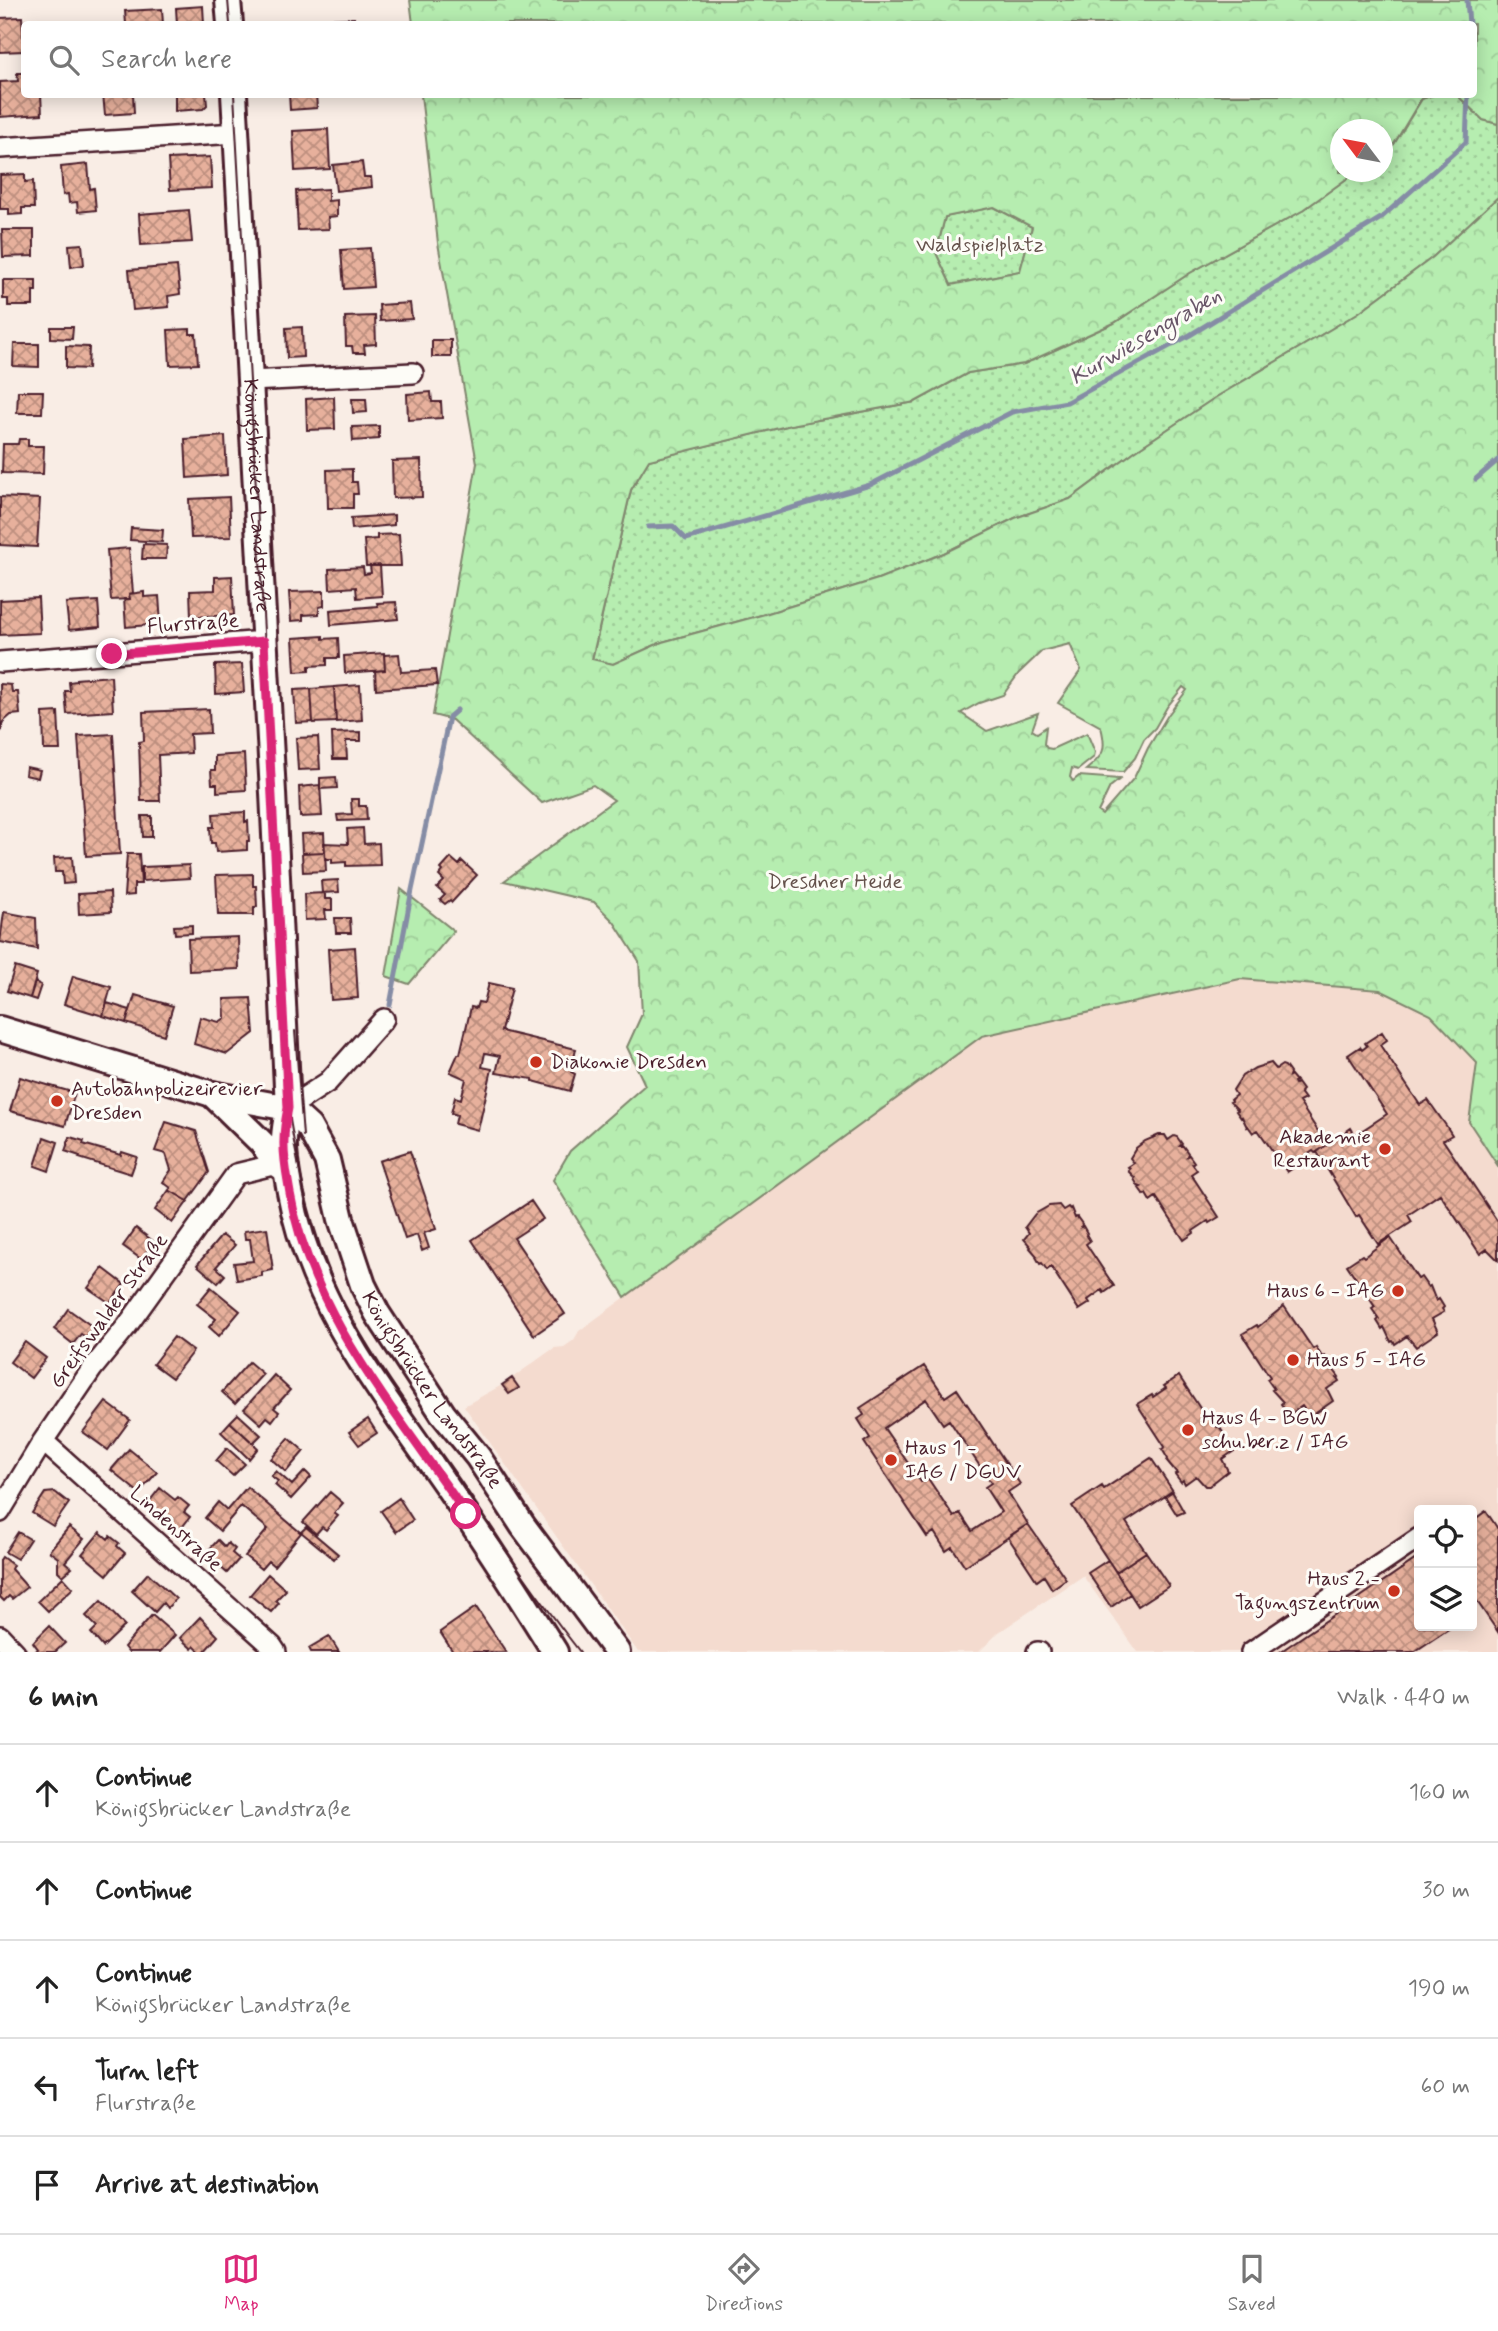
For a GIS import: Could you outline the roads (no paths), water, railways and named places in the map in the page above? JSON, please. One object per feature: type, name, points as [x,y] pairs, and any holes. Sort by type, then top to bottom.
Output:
[{"type":"main road","points":[[228,0],[230,21]]},
{"type":"main road","name":"Königsbrücker Landstraße","points":[[234,98],[288,1108],[281,1167],[302,1243],[319,1287],[359,1359],[466,1514],[555,1652]]},
{"type":"main road","points":[[0,1029],[212,1094],[288,1108]]},
{"type":"main road","points":[[212,1094],[281,1167]]},
{"type":"main road","name":"Königsbrücker Landstraße","points":[[288,1108],[309,1127],[327,1160],[341,1219],[363,1285],[377,1314],[443,1414],[478,1457],[523,1526],[617,1652]]},
{"type":"street","points":[[0,148],[236,132]]},
{"type":"street","points":[[250,381],[413,373]]},
{"type":"street","name":"Flurstraße","points":[[0,662],[264,641]]},
{"type":"street","points":[[288,1108],[328,1082],[384,1019]]},
{"type":"street","name":"Greifswalder Straße","points":[[0,1512],[43,1441],[92,1369],[127,1326],[236,1174],[281,1167]]},
{"type":"street","name":"Lindenstraße","points":[[43,1441],[276,1652]]},
{"type":"street","points":[[1251,1652],[1414,1541]]},
{"type":"street","points":[[0,1636],[15,1652]]},
{"type":"waterway","name":"Kurwiesengraben","points":[[1467,0],[1469,21]]},
{"type":"waterway","name":"Kurwiesengraben","points":[[648,527],[673,526],[686,539],[870,485],[1012,412],[1067,402],[1190,335],[1381,218],[1466,142],[1468,98]]},
{"type":"waterway","points":[[1476,479],[1498,460]]},
{"type":"waterway","points":[[390,1005],[449,717],[457,710]]},
{"type":"tram line","points":[[228,0],[230,21]]},
{"type":"tram line","points":[[234,98],[288,1108],[302,1182],[332,1278],[363,1341],[508,1554],[580,1652]]},
{"type":"tram line","points":[[295,1031],[303,1136]]},
{"type":"place","name":"Diakonie Dresden","points":[[536,1062]]},
{"type":"place","name":"Autobahnpolizeirevier Dresden","points":[[57,1101]]},
{"type":"place","name":"Akademie Restaurant","points":[[1385,1149]]},
{"type":"place","name":"Haus 6 - IAG","points":[[1398,1291]]},
{"type":"place","name":"Haus 5 - IAG","points":[[1293,1360]]},
{"type":"place","name":"Haus 4 - BGW schu.ber.z / IAG","points":[[1188,1430]]},
{"type":"place","name":"Haus 1 - IAG / DGUV","points":[[891,1460]]},
{"type":"place","name":"Haus 2 - Tagungszentrum","points":[[1394,1591]]},
{"type":"park label","name":"Waldspielplatz","points":[[980,245]]},
{"type":"park label","name":"Dresdner Heide","points":[[835,882]]}]
